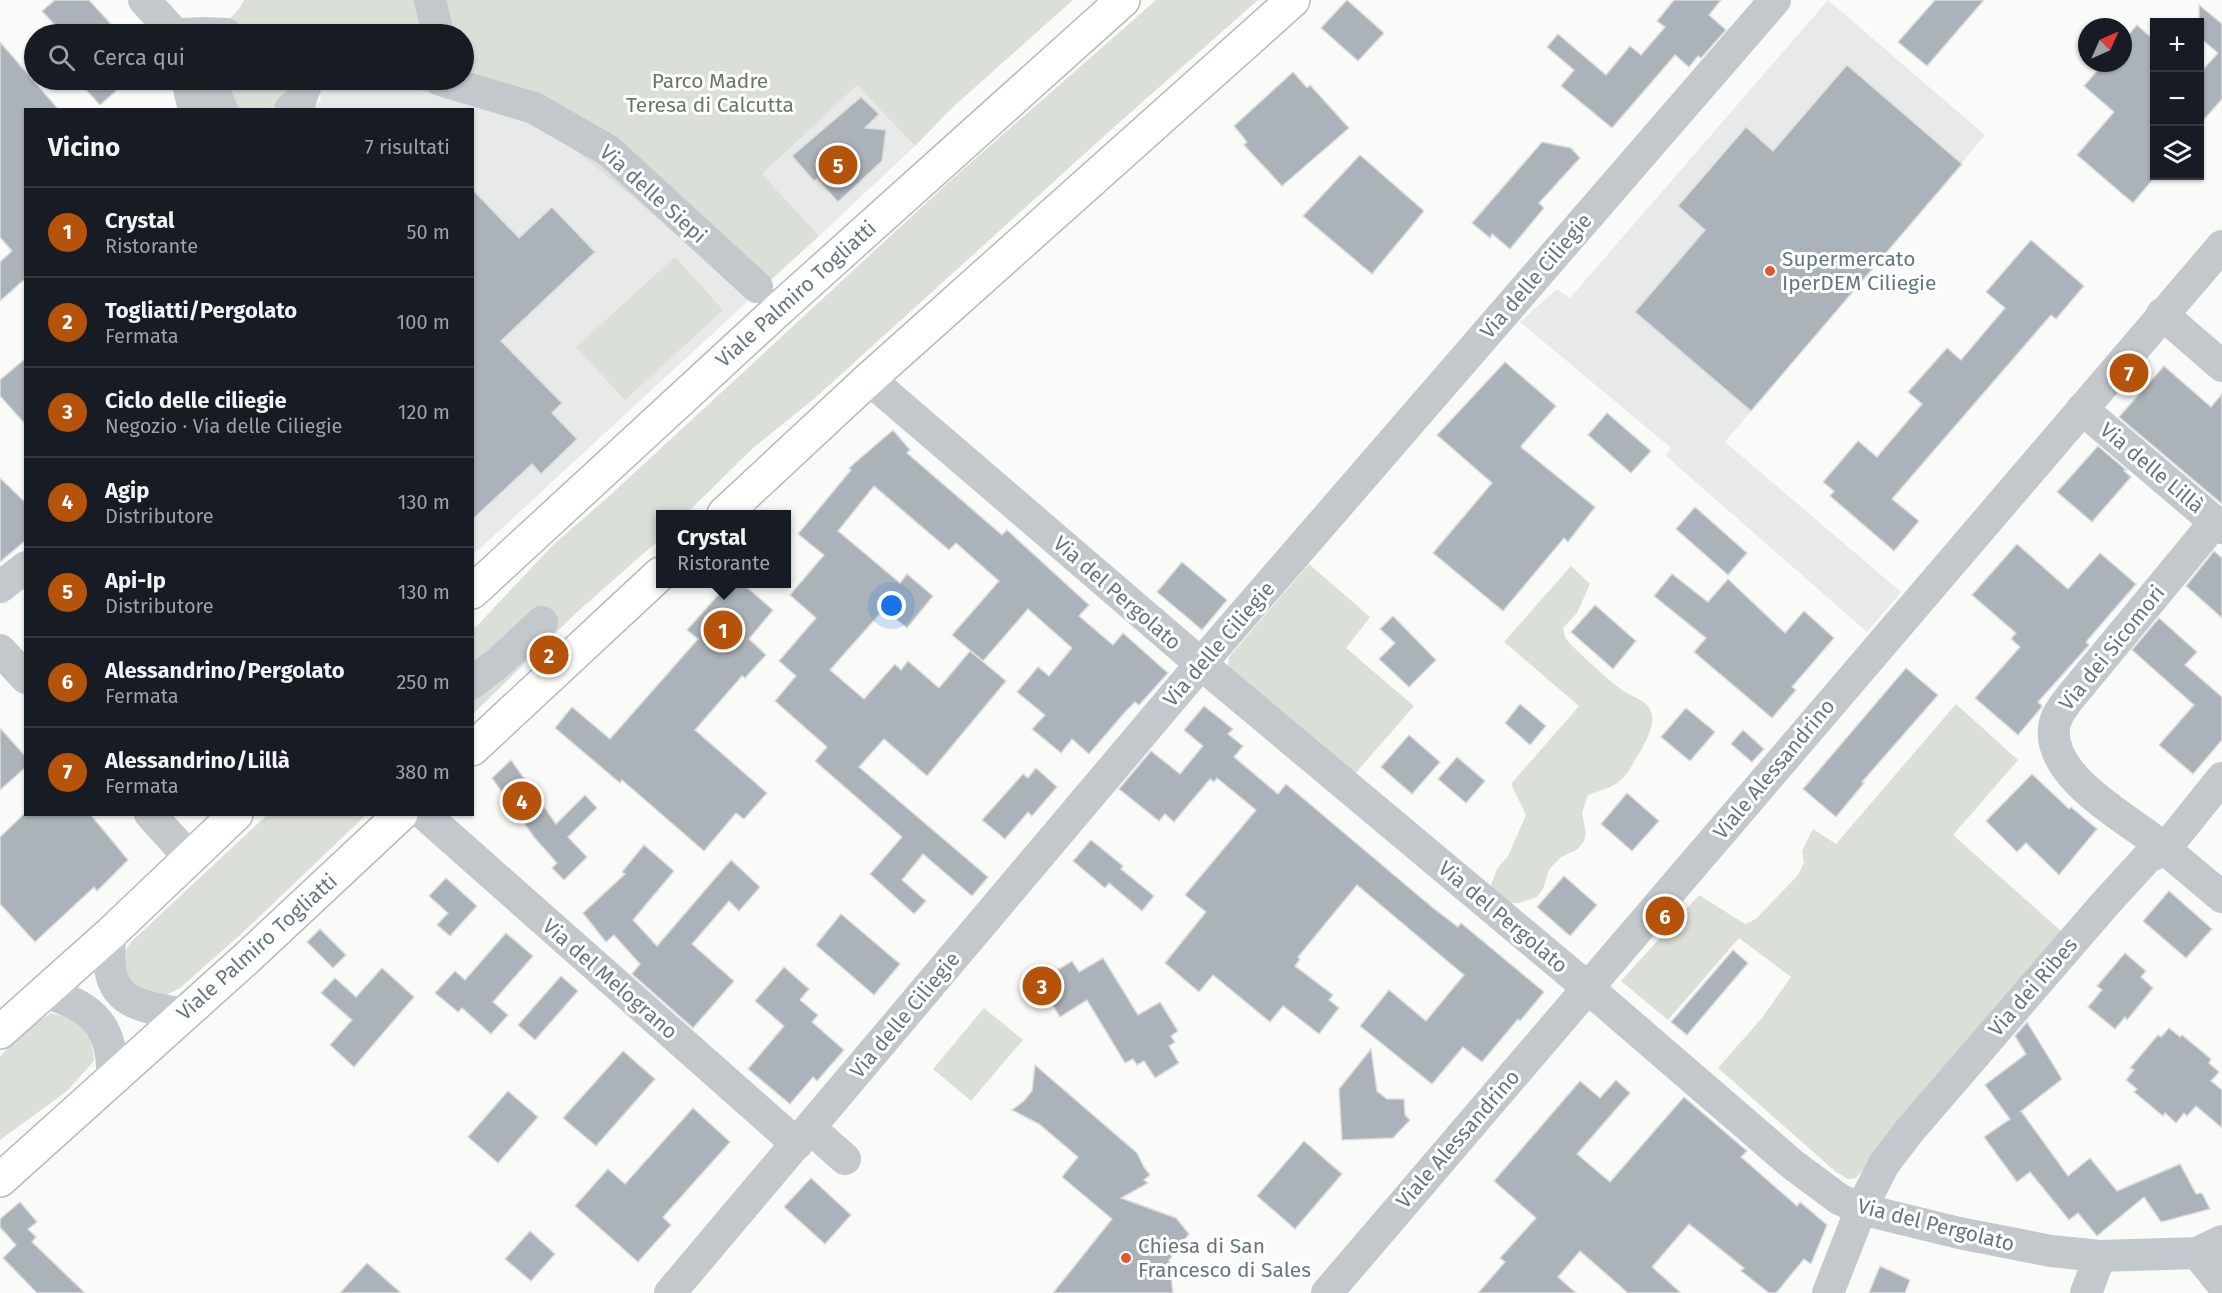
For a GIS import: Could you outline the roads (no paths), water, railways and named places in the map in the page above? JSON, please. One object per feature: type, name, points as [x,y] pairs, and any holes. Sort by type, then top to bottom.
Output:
[{"type":"main road","name":"Viale Palmiro Togliatti","points":[[474,590],[778,309],[1123,0]]},
{"type":"main road","points":[[728,510],[869,379],[1293,0]]},
{"type":"main road","points":[[474,747],[656,578]]},
{"type":"main road","points":[[0,1032],[111,933],[234,816]]},
{"type":"main road","name":"Viale Palmiro Togliatti","points":[[0,1180],[183,1013],[248,957],[399,816]]},
{"type":"street","points":[[144,0],[166,24]]},
{"type":"street","points":[[430,0],[436,24]]},
{"type":"street","name":"Via delle Ciliegie","points":[[670,1293],[1201,664],[1775,0]]},
{"type":"street","name":"Via delle Siepi","points":[[474,89],[534,108],[609,151],[757,287]]},
{"type":"street","points":[[189,90],[194,108]]},
{"type":"street","points":[[214,90],[221,108]]},
{"type":"street","points":[[292,108],[300,101],[304,90]]},
{"type":"street","name":"Viale Alessandrino","points":[[1327,1293],[2222,246]]},
{"type":"street","points":[[2162,314],[2222,366]]},
{"type":"street","name":"Via del Pergolato","points":[[869,379],[1201,664],[1588,988],[1792,1164],[1830,1193],[1861,1209],[2036,1249],[2100,1256],[2214,1251]]},
{"type":"street","name":"Via delle Lillà","points":[[2082,409],[2218,525]]},
{"type":"street","name":"Via dei Sicomori","points":[[2218,525],[2068,700],[2060,711],[2054,728],[2061,759],[2077,781],[2165,849],[2222,897]]},
{"type":"street","points":[[0,587],[24,569]]},
{"type":"street","points":[[474,681],[499,662],[542,622]]},
{"type":"street","points":[[0,650],[24,676]]},
{"type":"street","name":"Via dei Ribes","points":[[1828,1293],[1861,1209],[1884,1164],[1930,1104],[2147,858],[2165,849],[2222,778]]},
{"type":"street","points":[[152,816],[190,858]]},
{"type":"street","name":"Via del Melograno","points":[[426,816],[803,1136],[845,1159]]},
{"type":"street","points":[[111,933],[108,964],[110,975],[116,986],[136,1004],[151,1009],[183,1013]]},
{"type":"street","points":[[46,993],[68,999],[86,1009],[104,1030],[113,1059],[111,1079]]},
{"type":"street","points":[[2214,1251],[2222,1284]]},
{"type":"street","points":[[2086,1293],[2100,1256]]},
{"type":"place","name":"Api-Ip","points":[[838,165]]},
{"type":"place","name":"Supermercato IperDEM Ciliegie","points":[[1770,271]]},
{"type":"place","name":"Alessandrino/Lillà","points":[[2129,373]]},
{"type":"place","name":"Crystal","points":[[723,630]]},
{"type":"place","name":"Togliatti/Pergolato","points":[[549,655]]},
{"type":"place","name":"Agip","points":[[522,801]]},
{"type":"place","name":"Alessandrino/Pergolato","points":[[1665,916]]},
{"type":"place","name":"Ciclo delle ciliegie","points":[[1042,986]]},
{"type":"place","name":"Chiesa di San Francesco di Sales","points":[[1126,1258]]},
{"type":"park label","name":"Parco Madre Teresa di Calcutta","points":[[710,93]]}]
